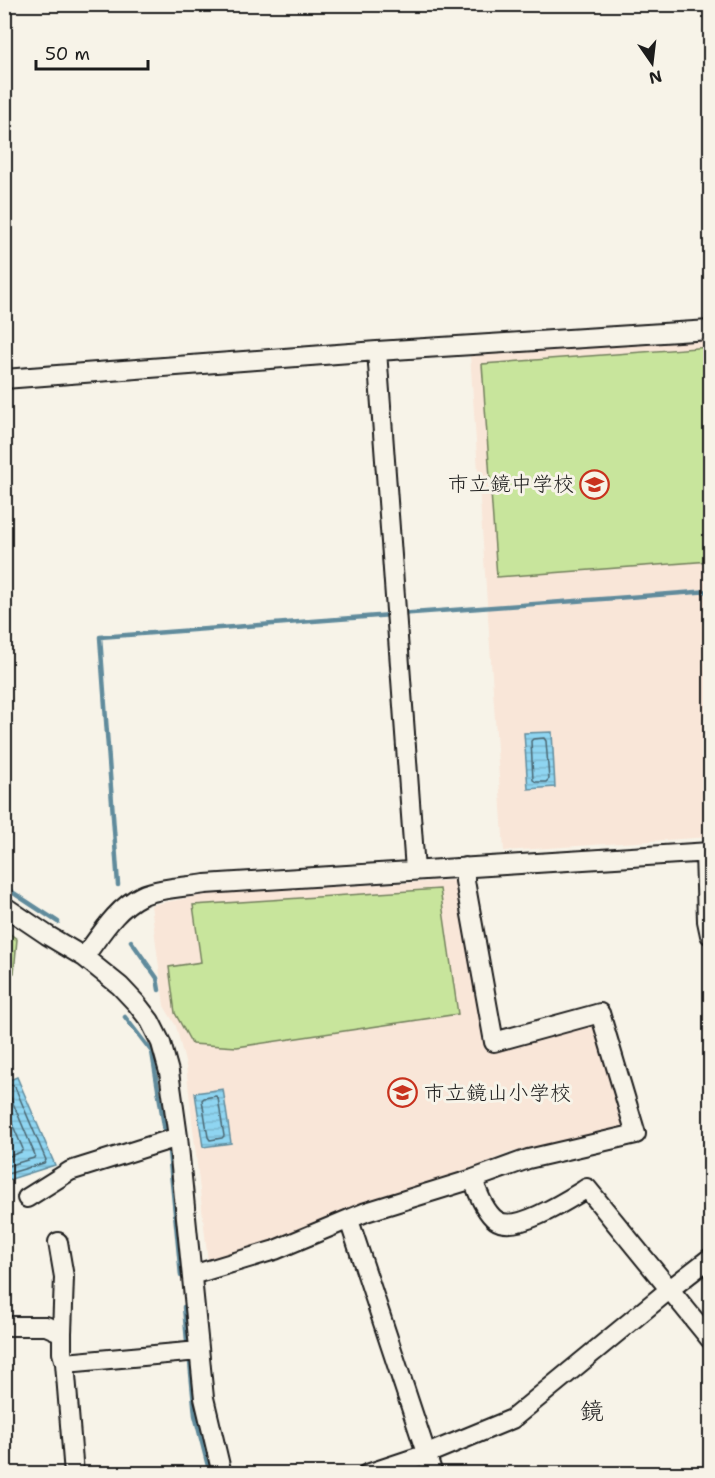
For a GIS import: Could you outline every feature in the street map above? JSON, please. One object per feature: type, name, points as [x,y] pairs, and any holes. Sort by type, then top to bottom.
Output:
[{"type":"street","points":[[4,379],[377,351],[711,330]]},
{"type":"street","points":[[377,351],[415,870]]},
{"type":"street","points":[[84,957],[127,904],[143,895],[205,884],[708,852],[707,921],[711,935]]},
{"type":"street","points":[[192,1275],[275,1251],[366,1212],[473,1179],[528,1159],[636,1134],[600,1013],[494,1042],[465,881],[465,867]]},
{"type":"street","points":[[4,906],[84,957],[120,986],[150,1021],[161,1043],[169,1072],[178,1137],[204,1398],[222,1473]]},
{"type":"street","points":[[27,1198],[70,1171],[178,1137]]},
{"type":"street","points":[[473,1179],[479,1196],[492,1216],[498,1222],[509,1223],[548,1212],[586,1188],[711,1339]]},
{"type":"street","points":[[350,1220],[433,1473]]},
{"type":"street","points":[[58,1242],[64,1277],[62,1353],[65,1363],[74,1473]]},
{"type":"street","points":[[367,1473],[427,1454],[512,1419],[711,1258]]},
{"type":"street","points":[[4,1326],[46,1326],[62,1334]]},
{"type":"street","points":[[65,1363],[199,1351]]},
{"type":"shaded area","name":"市立鏡中学校","points":[[710,338],[710,837],[504,851],[470,354]]},
{"type":"shaded area","name":"市立鏡山小学校","points":[[457,880],[462,882],[490,1052],[591,1022],[598,1024],[625,1121],[623,1129],[508,1153],[483,1164],[369,1202],[266,1244],[208,1262],[186,1066],[176,1026],[164,1006],[151,905],[208,894]]},
{"type":"green space","points":[[710,347],[710,561],[497,577],[482,364]]},
{"type":"green space","points":[[440,889],[458,1014],[237,1047],[192,1044],[175,1013],[169,967],[201,962],[193,905]]},
{"type":"green space","points":[[5,930],[17,939],[14,973],[5,977]]},
{"type":"water","points":[[552,732],[555,787],[528,789],[524,733]]},
{"type":"water","points":[[17,1077],[55,1165],[5,1181],[5,1082]]},
{"type":"water","points":[[223,1089],[231,1143],[203,1147],[195,1093]]},
{"type":"waterway","points":[[399,614],[710,591]]},
{"type":"waterway","points":[[118,885],[100,637],[391,615]]},
{"type":"waterway","points":[[9,890],[58,922]]},
{"type":"waterway","points":[[131,941],[157,978],[159,990]]},
{"type":"waterway","points":[[125,1017],[152,1052],[165,1132]]},
{"type":"waterway","points":[[169,1151],[181,1276]]},
{"type":"waterway","points":[[184,1307],[187,1341]]},
{"type":"waterway","points":[[190,1362],[195,1415],[210,1474]]},
{"type":"place","name":"市立鏡中学校","points":[[595,484]]},
{"type":"place","name":"市立鏡山小学校","points":[[403,1093]]},
{"type":"district","name":"鏡","points":[[592,1411]]}]
